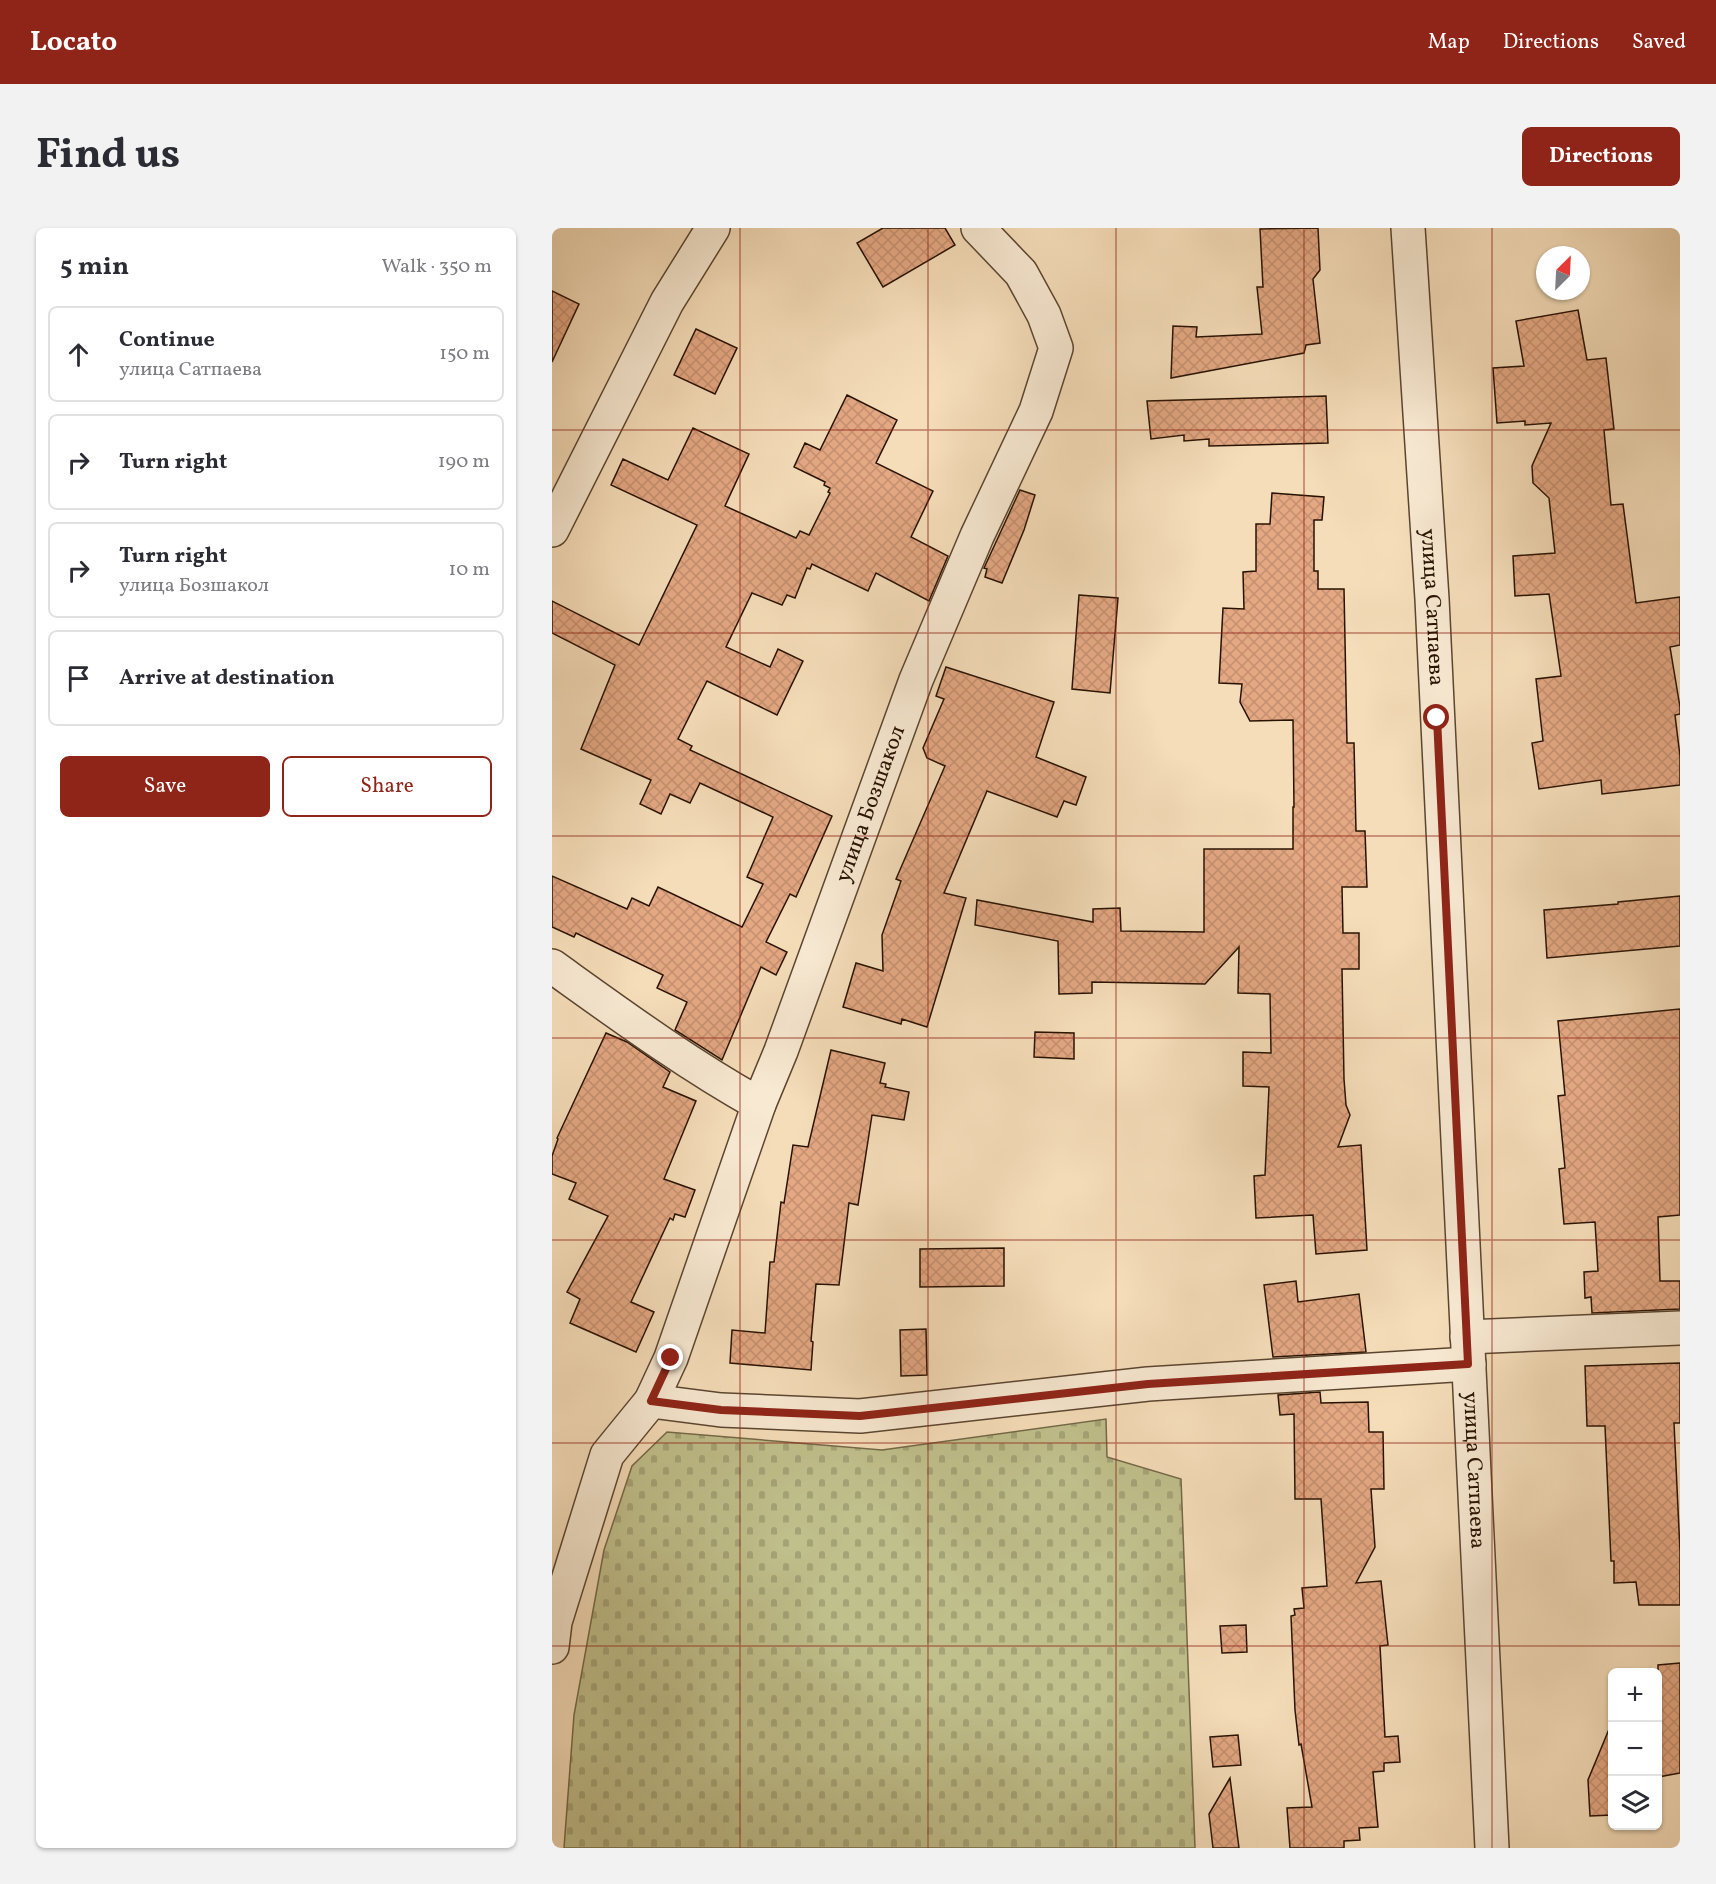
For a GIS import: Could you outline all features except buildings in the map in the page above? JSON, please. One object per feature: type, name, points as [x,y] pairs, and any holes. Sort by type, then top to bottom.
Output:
[{"type":"street","points":[[552,530],[667,302],[713,228]]},
{"type":"street","name":"улица Бозшакол","points":[[552,1647],[555,1622],[607,1455],[651,1401],[671,1358],[759,1104],[781,1051],[916,680],[977,536],[1036,411],[1056,348],[1044,315],[1021,273],[978,228]]},
{"type":"street","name":"улица Сатпаева","points":[[1408,228],[1432,599],[1492,1848]]},
{"type":"street","points":[[552,966],[668,1047],[725,1085],[759,1104]]},
{"type":"street","points":[[651,1401],[721,1410],[860,1416],[1680,1328]]},
{"type":"green space","points":[[1106,1419],[1107,1457],[1181,1479],[1195,1848],[564,1848],[574,1715],[604,1550],[632,1466],[667,1432],[882,1450]]},
{"type":"route","points":[[671,1358],[651,1401],[721,1410],[860,1416],[1148,1384],[1468,1364],[1437,718]]}]
